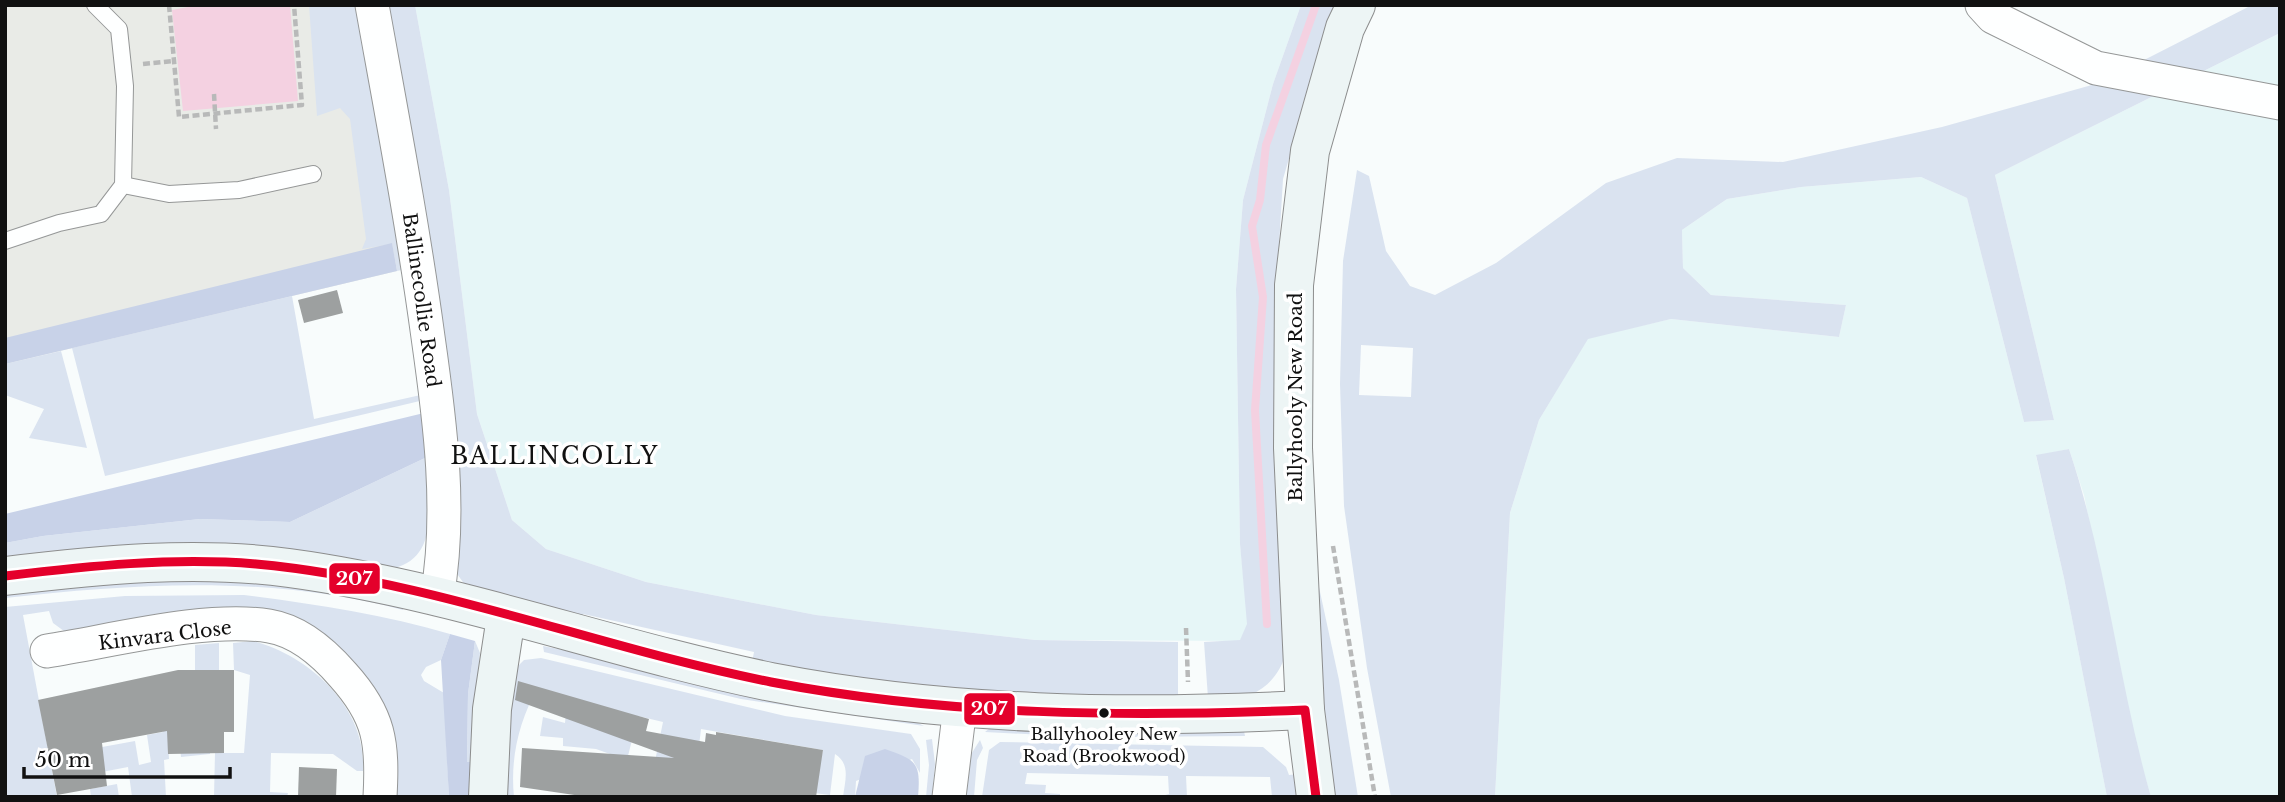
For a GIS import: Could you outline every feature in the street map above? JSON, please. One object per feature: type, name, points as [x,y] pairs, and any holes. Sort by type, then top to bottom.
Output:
[{"type":"street","name":"Ballinecollie Road","points":[[372,5],[414,235],[438,404],[443,475],[441,578],[438,597]]},
{"type":"street","name":"Ballyhooly New Road","points":[[1317,797],[1305,710],[1293,448],[1294,285],[1310,151],[1345,28],[1356,5]]},
{"type":"street","points":[[1982,5],[1993,17],[2096,68],[2280,103]]},
{"type":"street","points":[[5,576],[89,567],[232,563],[287,568],[438,597],[669,661],[776,682],[960,708],[1153,716],[1305,710]]},
{"type":"street","points":[[488,797],[492,709],[506,617]]},
{"type":"street","name":"Kinvara Close","points":[[47,651],[232,624],[271,626],[301,638],[327,656],[366,702],[378,727],[383,753],[380,797]]},
{"type":"street","points":[[949,797],[960,708]]},
{"type":"lane","points":[[7,236],[102,214],[122,185],[123,67],[119,29],[95,5]]},
{"type":"lane","points":[[122,185],[169,194],[239,190],[313,174]]},
{"type":"path","points":[[169,5],[179,117],[302,105],[293,5]]},
{"type":"path","points":[[123,67],[173,61]]},
{"type":"path","points":[[214,94],[216,129]]},
{"type":"path","points":[[1331,538],[1375,797]]},
{"type":"path","points":[[1186,628],[1187,642]]},
{"type":"shaded area","points":[[5,5],[352,5],[397,271],[5,364]]},
{"type":"shaded area","points":[[198,5],[290,5],[298,101],[183,111],[172,10]]},
{"type":"shaded area","points":[[309,5],[361,5],[406,269],[397,271],[392,244],[362,249],[366,239],[350,119],[340,108],[317,116]]},
{"type":"shaded area","points":[[384,5],[415,5],[449,190],[477,414],[512,520],[546,549],[646,582],[816,615],[1035,640],[1178,642],[1178,700],[965,695],[751,668],[754,652],[583,614],[581,624],[465,585],[455,571]]},
{"type":"shaded area","points":[[415,5],[1301,5],[1273,84],[1243,200],[1236,289],[1240,544],[1248,624],[1240,641],[1035,640],[816,615],[646,582],[546,549],[512,520],[477,414],[449,190]]},
{"type":"shaded area","points":[[1301,5],[1334,5],[1283,179],[1274,331],[1277,466],[1287,650],[1275,675],[1258,691],[1235,698],[1208,698],[1204,642],[1240,640],[1247,624],[1240,544],[1236,289],[1243,200],[1273,84]]},
{"type":"shaded area","points":[[2252,5],[2280,5],[2280,33],[1995,175],[2054,420],[2024,422],[1967,198],[1921,177],[1801,187],[1727,199],[1682,230],[1683,268],[1711,295],[1846,305],[1839,337],[1671,319],[1588,339],[1539,420],[1510,513],[1495,797],[1391,797],[1367,668],[1344,506],[1340,384],[1343,261],[1357,170],[1369,176],[1386,251],[1410,286],[1435,295],[1496,263],[1606,183],[1677,158],[1783,162],[1942,127],[2099,83]],"holes":[[[1361,345],[1413,348],[1411,397],[1359,395]]]},
{"type":"shaded area","points":[[2280,33],[2280,797],[2151,797],[2132,732],[2084,495],[2069,449],[2036,456],[2064,578],[2107,797],[1495,797],[1510,513],[1539,420],[1588,338],[1671,319],[1839,337],[1846,305],[1711,295],[1683,268],[1682,230],[1727,199],[1801,187],[1921,177],[1967,198],[2024,422],[2054,420],[1995,175]]},
{"type":"shaded area","points":[[392,243],[397,271],[5,364],[5,338]]},
{"type":"shaded area","points":[[292,296],[314,419],[425,394],[424,400],[105,476],[72,348]]},
{"type":"shaded area","points":[[61,351],[87,448],[29,438],[44,409],[5,395],[5,364]]},
{"type":"shaded area","points":[[424,413],[425,458],[290,522],[200,519],[43,536],[5,543],[5,514]]},
{"type":"shaded area","points":[[2069,449],[2093,535],[2151,797],[2107,797],[2064,578],[2036,455]]},
{"type":"shaded area","points":[[425,458],[429,505],[426,536],[421,549],[412,560],[398,567],[5,559],[5,543],[43,536],[200,519],[290,522]]},
{"type":"shaded area","points":[[1311,550],[1339,680],[1358,797],[1332,797]]},
{"type":"shaded area","points":[[255,579],[404,604],[403,610],[304,591],[205,585],[105,589],[5,598],[5,590],[117,580]]},
{"type":"shaded area","points":[[244,595],[348,610],[450,634],[441,660],[426,667],[421,675],[424,681],[444,693],[449,797],[392,797],[329,643],[68,634],[53,623],[49,611],[23,615],[57,797],[5,797],[5,607],[125,596]]},
{"type":"shaded area","points":[[450,634],[475,641],[468,694],[467,762],[477,762],[478,797],[449,797],[441,660]]},
{"type":"shaded area","points":[[253,641],[295,659],[331,688],[356,726],[362,748],[363,771],[357,771],[333,754],[271,753],[270,792],[288,793],[287,797],[214,797],[215,753],[244,753],[250,675],[234,670],[233,643]]},
{"type":"shaded area","points":[[475,641],[480,653],[476,693],[477,762],[467,762],[468,694]]},
{"type":"shaded area","points":[[219,643],[219,670],[195,670],[195,645]]},
{"type":"shaded area","points":[[543,646],[908,718],[924,726],[741,699],[544,652]]},
{"type":"shaded area","points":[[541,658],[785,716],[911,734],[920,749],[920,773],[912,759],[856,781],[855,797],[843,797],[845,768],[835,754],[830,795],[814,793],[823,750],[701,729],[696,772],[654,766],[663,722],[638,716],[627,760],[596,749],[563,746],[563,738],[540,736],[543,717],[565,723],[566,712],[538,687],[517,740],[513,768],[514,797],[505,797],[503,771],[515,669],[524,660]]},
{"type":"shaded area","points":[[163,720],[209,726],[210,754],[181,757],[179,739],[168,740],[169,759],[164,760],[166,797],[132,797],[128,767],[102,772],[102,747],[135,741],[139,765],[151,762],[147,735],[163,732]]},
{"type":"shaded area","points":[[990,728],[1083,730],[1083,737],[985,732]]},
{"type":"shaded area","points":[[1115,731],[1244,731],[1245,736],[1115,737]]},
{"type":"shaded area","points":[[932,739],[935,764],[932,797],[926,797],[929,765],[926,740]]},
{"type":"shaded area","points":[[980,740],[983,748],[977,760],[974,797],[966,797],[970,756]]},
{"type":"shaded area","points":[[1000,742],[1263,747],[1286,767],[1289,775],[1298,774],[1303,797],[1272,797],[1270,777],[1186,776],[1187,797],[1158,797],[1169,794],[1168,776],[1027,773],[1025,784],[1046,785],[1045,793],[1060,794],[1060,797],[982,797],[989,750]]},
{"type":"shaded area","points":[[885,749],[904,756],[914,764],[918,776],[918,797],[855,797],[865,756]]},
{"type":"shaded area","points":[[117,784],[119,797],[91,797],[90,789]]},
{"type":"building","points":[[337,290],[343,313],[304,323],[298,300]]},
{"type":"building","points":[[178,670],[234,670],[234,732],[224,732],[224,753],[168,754],[167,731],[102,743],[107,786],[57,795],[38,700]]},
{"type":"building","points":[[518,681],[649,719],[646,731],[705,742],[706,733],[716,735],[716,732],[823,750],[816,797],[588,797],[520,787],[522,748],[674,758],[515,700]]},
{"type":"building","points":[[299,767],[337,769],[336,797],[298,797]]},
{"type":"waterway","points":[[1267,624],[1255,410],[1263,297],[1252,226],[1260,200],[1266,145],[1316,5]]},
{"type":"transit line","name":"207","points":[[5,576],[162,562],[256,564],[322,572],[386,584],[706,668],[837,693],[970,708],[1037,711],[1171,713],[1305,710],[1316,797]]},
{"type":"place","name":"Ballyhooley New Road (Brookwood)","points":[[1104,713]]},
{"type":"district","name":"BALLINCOLLY","points":[[555,456]]}]
